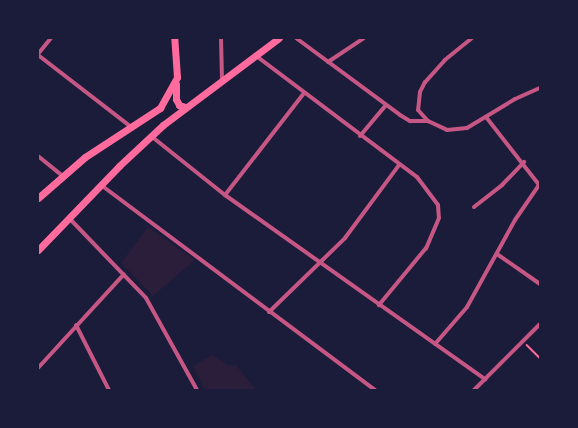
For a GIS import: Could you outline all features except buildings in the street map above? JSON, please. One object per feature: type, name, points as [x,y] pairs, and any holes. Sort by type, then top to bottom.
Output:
[{"type":"main road","points":[[174,38],[177,77],[176,99],[179,105],[185,107]]},
{"type":"main road","points":[[38,250],[100,184],[150,136],[185,107],[279,38]]},
{"type":"main road","points":[[38,198],[100,146],[160,108],[177,77]]},
{"type":"street","points":[[51,38],[38,55],[132,127]]},
{"type":"street","points":[[221,38],[222,80]]},
{"type":"street","points":[[296,38],[410,121],[428,121]]},
{"type":"street","points":[[328,62],[364,38]]},
{"type":"street","points":[[472,38],[445,60],[425,82],[420,92],[418,110],[428,121],[447,130],[457,131],[486,117],[514,99],[540,88]]},
{"type":"street","points":[[255,55],[426,185],[438,205],[439,218],[426,248],[379,305]]},
{"type":"street","points":[[225,195],[304,93]]},
{"type":"street","points":[[360,136],[386,105]]},
{"type":"street","points":[[434,344],[467,308],[497,254],[539,185],[524,162],[486,117]]},
{"type":"street","points":[[150,136],[225,195],[434,344],[486,379]]},
{"type":"street","points":[[38,156],[63,176]]},
{"type":"street","points":[[474,207],[502,185],[524,162]]},
{"type":"street","points":[[269,312],[350,232],[399,165]]},
{"type":"street","points":[[100,184],[375,390]]},
{"type":"street","points":[[69,218],[146,298],[197,390]]},
{"type":"street","points":[[497,254],[540,284]]},
{"type":"street","points":[[38,368],[124,274]]},
{"type":"street","points":[[474,390],[540,324]]},
{"type":"street","points":[[76,325],[109,390]]},
{"type":"path","points":[[523,341],[540,358]]},
{"type":"shaded area","points":[[148,227],[195,260],[153,296],[121,263]]},
{"type":"shaded area","points":[[212,355],[228,365],[236,365],[256,390],[205,390],[193,366]]}]
